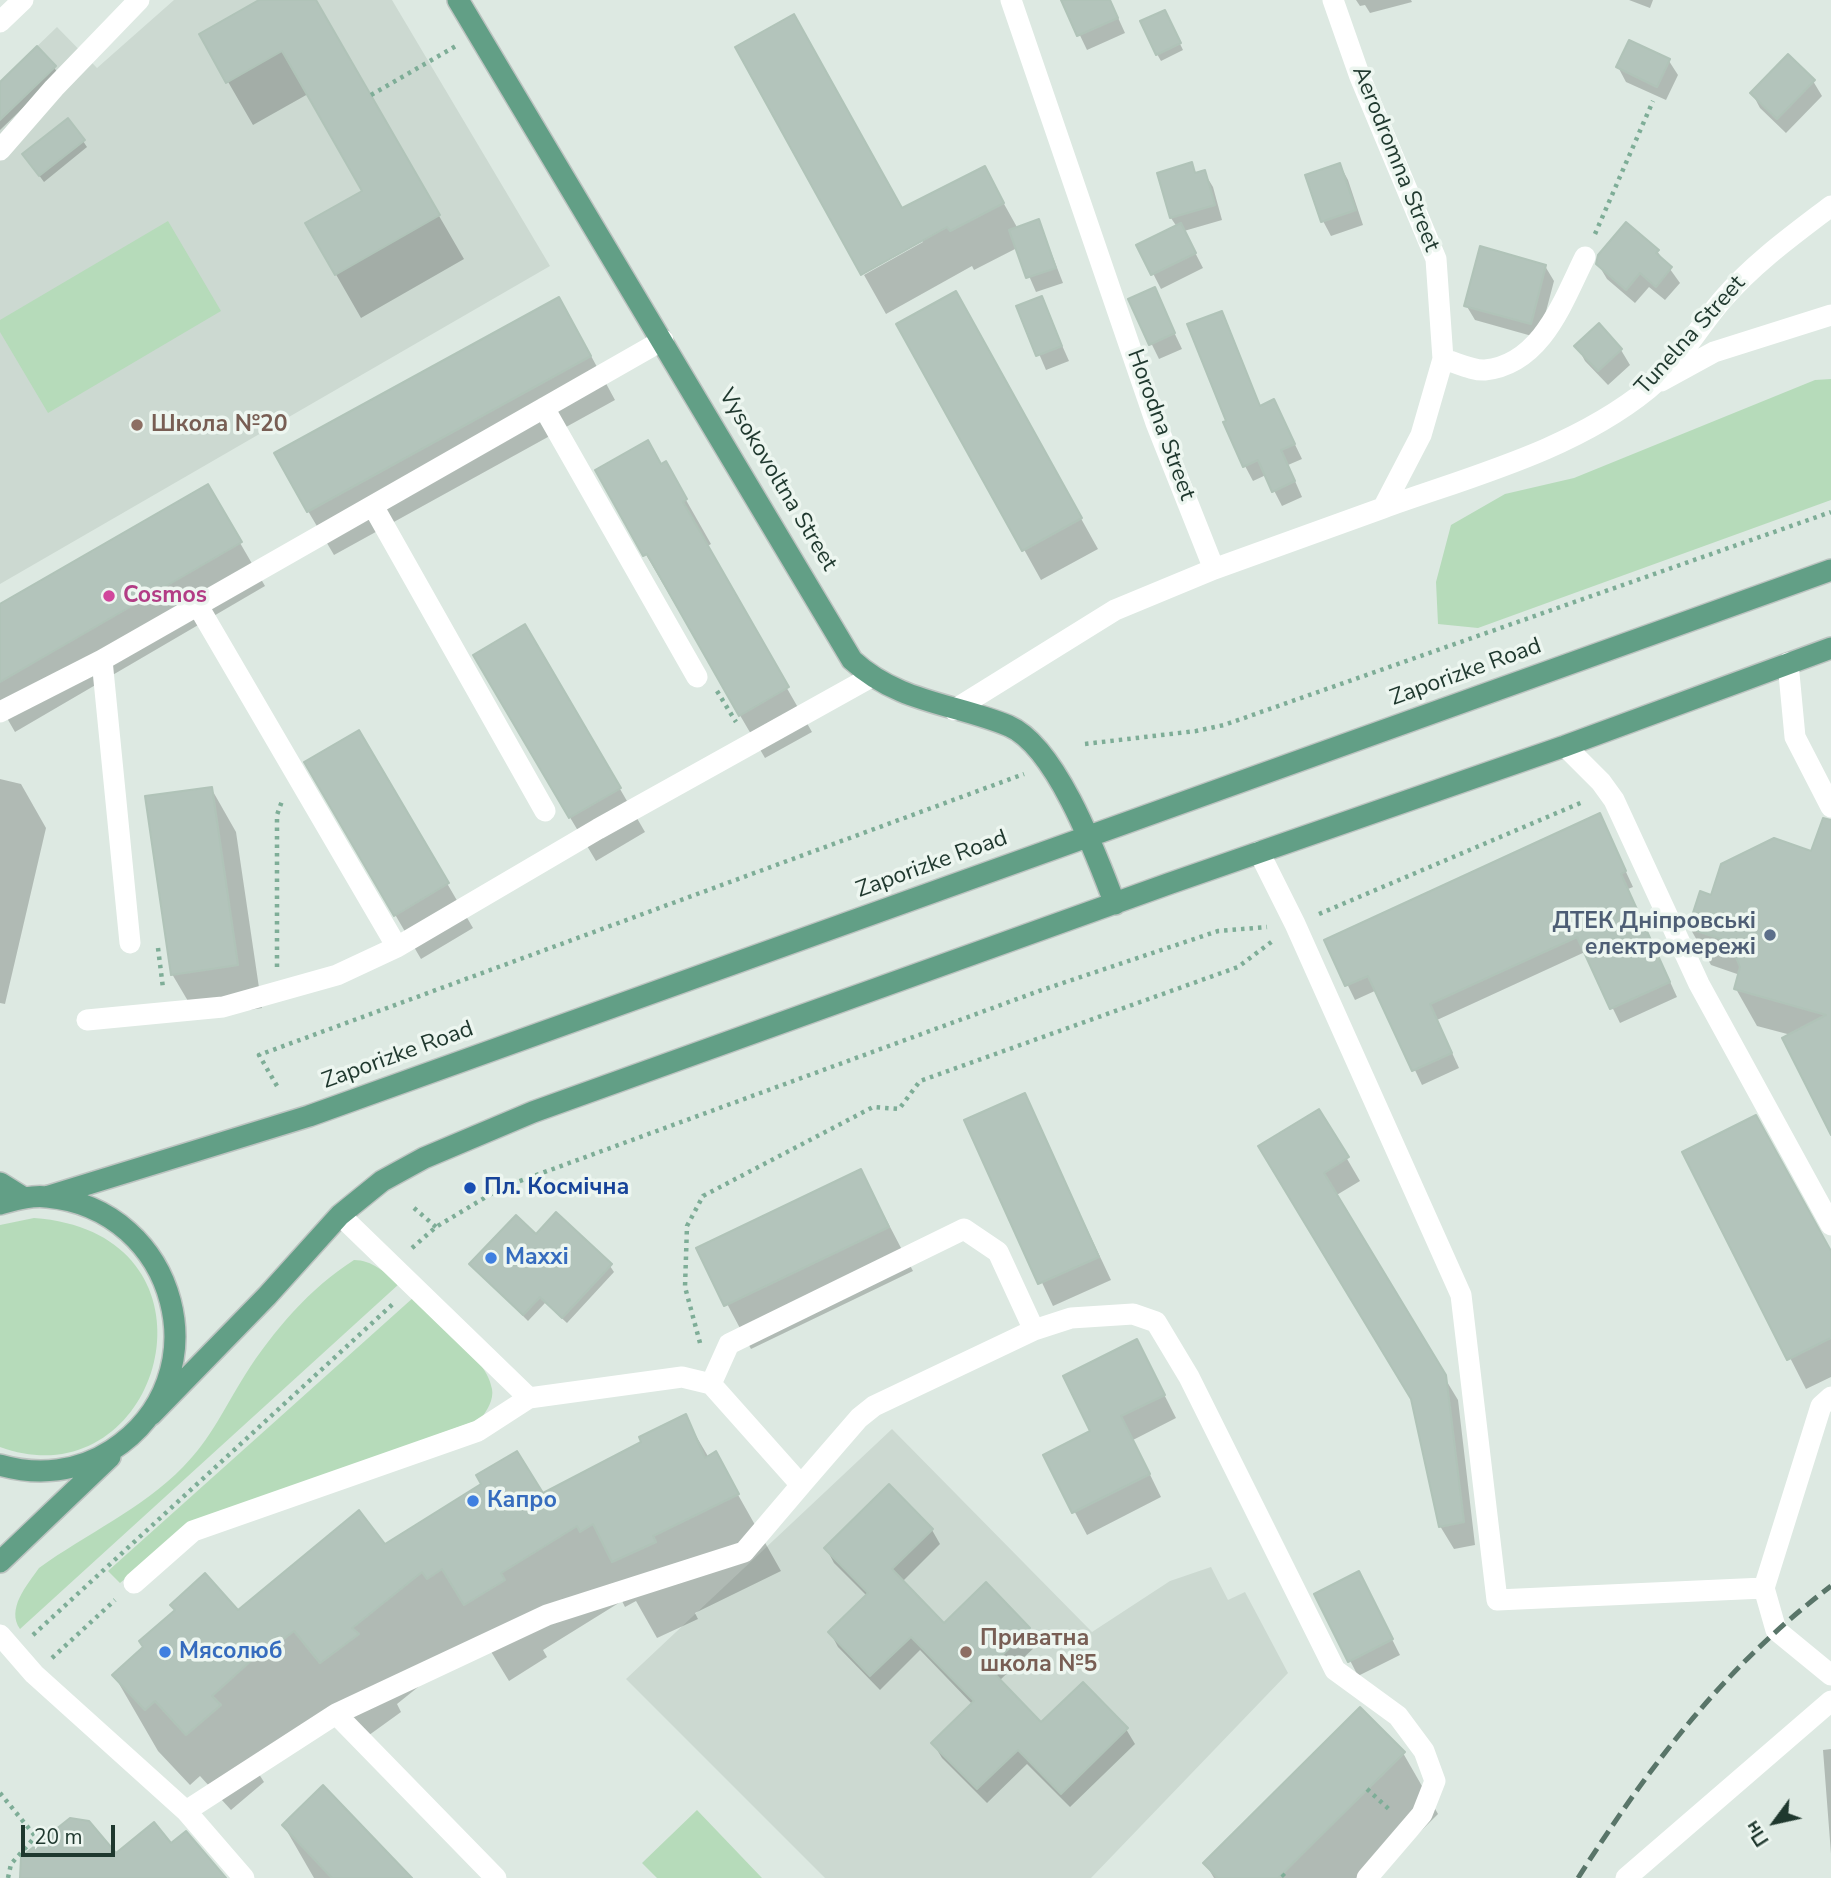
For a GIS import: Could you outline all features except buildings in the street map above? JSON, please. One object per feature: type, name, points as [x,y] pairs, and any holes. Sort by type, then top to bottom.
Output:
[{"type":"main road","name":"Vysokovoltna Street","points":[[458,0],[852,660],[871,677],[893,690],[1012,727],[1041,754],[1075,807],[1115,904]]},
{"type":"main road","name":"Zaporizke Road","points":[[46,1197],[309,1116],[1831,570]]},
{"type":"main road","points":[[0,1562],[128,1440],[267,1296],[340,1215],[382,1181],[424,1158],[533,1112],[1259,852],[1564,746],[1831,648]]},
{"type":"main road","points":[[0,1183],[23,1198]]},
{"type":"main road","points":[[0,1204],[23,1198],[46,1197],[88,1206],[126,1227],[154,1260],[172,1299],[176,1342],[167,1384],[151,1415]]},
{"type":"main road","points":[[0,1465],[20,1471],[61,1471],[99,1458],[128,1440]]},
{"type":"street","points":[[0,22],[23,0]]},
{"type":"street","points":[[0,150],[138,0]]},
{"type":"street","name":"Horodna Street","points":[[1012,0],[1156,423],[1214,569]]},
{"type":"street","name":"Aerodromna Street","points":[[1333,0],[1360,77],[1436,260],[1443,359],[1421,435],[1383,509]]},
{"type":"street","name":"Tunelna Street","points":[[1383,509],[1541,450],[1611,417],[1651,386],[1724,297],[1771,251],[1831,206]]},
{"type":"street","points":[[1443,359],[1483,371],[1522,358],[1550,326],[1585,257]]},
{"type":"street","points":[[1651,386],[1714,352],[1831,315]]},
{"type":"street","points":[[0,712],[102,660],[663,340]]},
{"type":"street","points":[[544,408],[697,677]]},
{"type":"street","points":[[373,506],[545,811]]},
{"type":"street","points":[[954,710],[1115,610],[1214,569],[1383,509]]},
{"type":"street","points":[[198,606],[397,947]]},
{"type":"street","points":[[102,660],[130,943]]},
{"type":"street","points":[[1788,663],[1795,737],[1831,807]]},
{"type":"street","points":[[87,1020],[223,1007],[337,975],[397,947],[749,744],[871,677]]},
{"type":"street","points":[[1564,746],[1601,782],[1614,800],[1699,984],[1831,1225]]},
{"type":"street","points":[[1259,852],[1295,925],[1461,1296],[1497,1600],[1765,1588]]},
{"type":"street","points":[[340,1215],[411,1288],[529,1398]]},
{"type":"street","points":[[711,1384],[729,1344],[964,1229],[998,1252],[1034,1330]]},
{"type":"street","points":[[186,1811],[336,1714],[547,1615],[744,1552],[859,1418],[874,1406],[1034,1330],[1071,1318],[1124,1314],[1143,1316],[1156,1322],[1189,1377],[1335,1670],[1398,1716],[1424,1751],[1435,1781],[1422,1814],[1367,1878]]},
{"type":"street","points":[[134,1583],[193,1531],[478,1432],[529,1398],[682,1377],[711,1384],[801,1485]]},
{"type":"street","points":[[1831,1397],[1821,1406],[1765,1588],[1776,1630],[1831,1675]]},
{"type":"street","points":[[0,1635],[34,1674],[186,1811],[244,1878]]},
{"type":"street","points":[[1626,1878],[1831,1701]]},
{"type":"street","points":[[336,1714],[496,1878]]},
{"type":"path","points":[[371,95],[478,34]]},
{"type":"path","points":[[1585,257],[1653,101]]},
{"type":"path","points":[[1085,744],[1196,731],[1224,724],[1831,512]]},
{"type":"path","points":[[697,677],[710,680],[749,744]]},
{"type":"path","points":[[277,992],[277,815],[293,769]]},
{"type":"path","points":[[277,1086],[259,1055],[1024,774]]},
{"type":"path","points":[[711,1384],[685,1287],[687,1226],[703,1196],[873,1107],[900,1109],[920,1081],[1238,967],[1295,925],[1589,799]]},
{"type":"path","points":[[390,1266],[436,1227],[501,1188],[1039,990],[1218,931],[1295,925]]},
{"type":"path","points":[[130,943],[157,942],[166,1013]]},
{"type":"path","points":[[414,1208],[436,1227]]},
{"type":"path","points":[[15,1652],[411,1288]]},
{"type":"path","points":[[34,1674],[134,1583]]},
{"type":"path","points":[[0,1793],[40,1842]]},
{"type":"path","points":[[8,1878],[11,1864],[35,1837]]},
{"type":"shaded area","name":"Школа №20","points":[[174,0],[392,0],[550,266],[0,584],[0,82],[57,27],[97,68]]},
{"type":"shaded area","name":"Приватна школа №5","points":[[892,1429],[1092,1632],[1170,1581],[1211,1567],[1228,1600],[1245,1592],[1288,1673],[1091,1878],[825,1878],[626,1679]]},
{"type":"green space","points":[[168,221],[221,311],[48,413],[0,332],[0,320]]},
{"type":"green space","points":[[1831,379],[1831,500],[1478,628],[1438,624],[1436,582],[1451,525],[1505,494],[1574,478],[1815,380]]},
{"type":"green space","points":[[34,1218],[98,1235],[138,1268],[156,1313],[155,1360],[136,1404],[103,1438],[57,1455],[0,1447],[0,1225]]},
{"type":"green space","points":[[354,1260],[373,1265],[399,1284],[20,1629],[15,1613],[17,1605],[24,1589],[39,1568],[150,1496],[183,1467],[209,1434],[245,1375],[280,1327],[322,1284]]},
{"type":"green space","points":[[414,1297],[471,1352],[488,1377],[492,1397],[481,1419],[192,1523],[120,1583],[108,1571]]},
{"type":"green space","points":[[697,1810],[762,1878],[657,1878],[642,1863]]},
{"type":"railway","points":[[1578,1878],[1633,1796],[1691,1720],[1756,1650],[1831,1586]]},
{"type":"place","name":"Школа №20","points":[[137,425]]},
{"type":"place","name":"Cosmos","points":[[109,596]]},
{"type":"place","name":"ДТЕК Дніпровські електромережі","points":[[1770,935]]},
{"type":"place","name":"Пл. Космічна","points":[[470,1188]]},
{"type":"place","name":"Maxxi","points":[[491,1258]]},
{"type":"place","name":"Капро","points":[[473,1501]]},
{"type":"place","name":"Мясолюб","points":[[165,1652]]},
{"type":"place","name":"Приватна школа №5","points":[[966,1652]]}]
